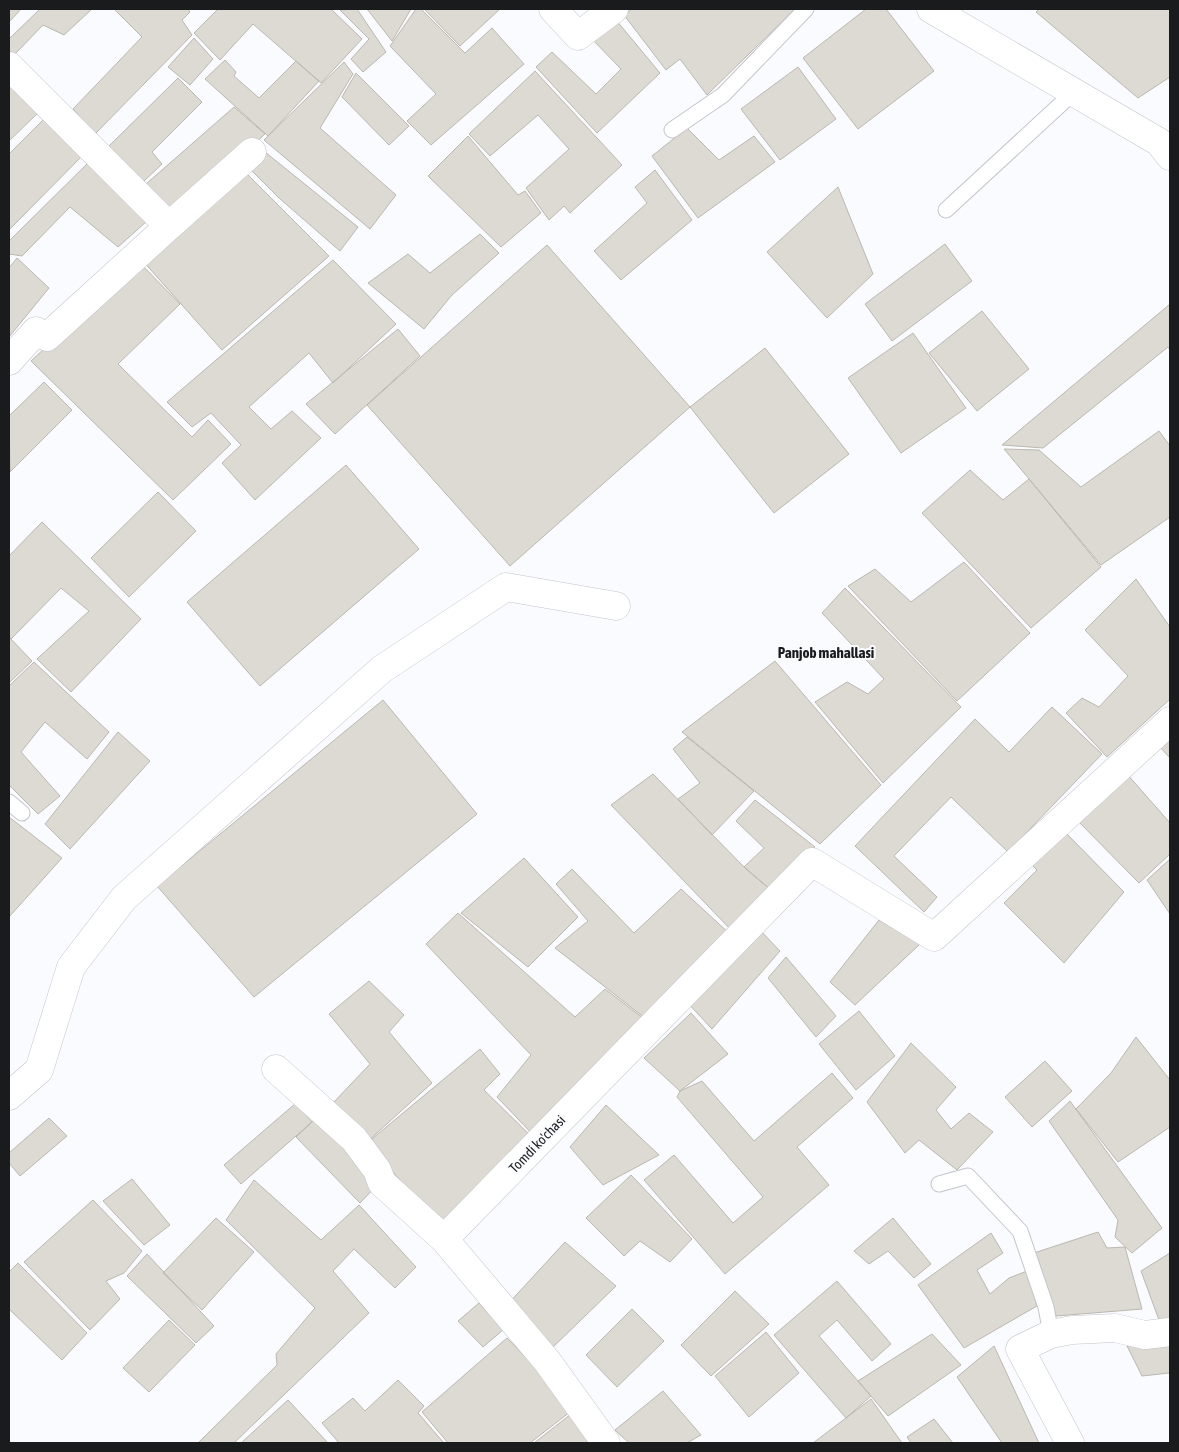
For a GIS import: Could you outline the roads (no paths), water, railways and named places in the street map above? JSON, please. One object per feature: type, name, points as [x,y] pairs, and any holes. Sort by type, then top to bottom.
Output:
[{"type":"street","points":[[554,9],[578,36],[614,9]]},
{"type":"street","points":[[931,9],[1159,142],[1170,156]]},
{"type":"street","points":[[9,66],[169,226]]},
{"type":"street","points":[[9,361],[36,331],[47,337],[252,152]]},
{"type":"street","points":[[9,1096],[39,1070],[71,967],[124,898],[382,669],[506,587],[616,606]]},
{"type":"street","name":"Tomdi ko'chasi","points":[[444,1239],[812,862],[934,937],[1170,721]]},
{"type":"street","points":[[276,1069],[354,1139],[377,1170],[382,1183],[444,1239],[547,1361],[606,1443]]},
{"type":"street","points":[[1070,1443],[1020,1349],[1051,1334],[1072,1330],[1115,1328],[1145,1334],[1170,1332]]},
{"type":"lane","points":[[672,130],[723,95],[806,9]]},
{"type":"lane","points":[[946,210],[1074,92]]},
{"type":"lane","points":[[9,802],[22,813]]},
{"type":"lane","points":[[939,1184],[968,1176],[1020,1231],[1046,1307],[1051,1334]]},
{"type":"district","name":"Panjob mahallasi","points":[[826,652]]}]
